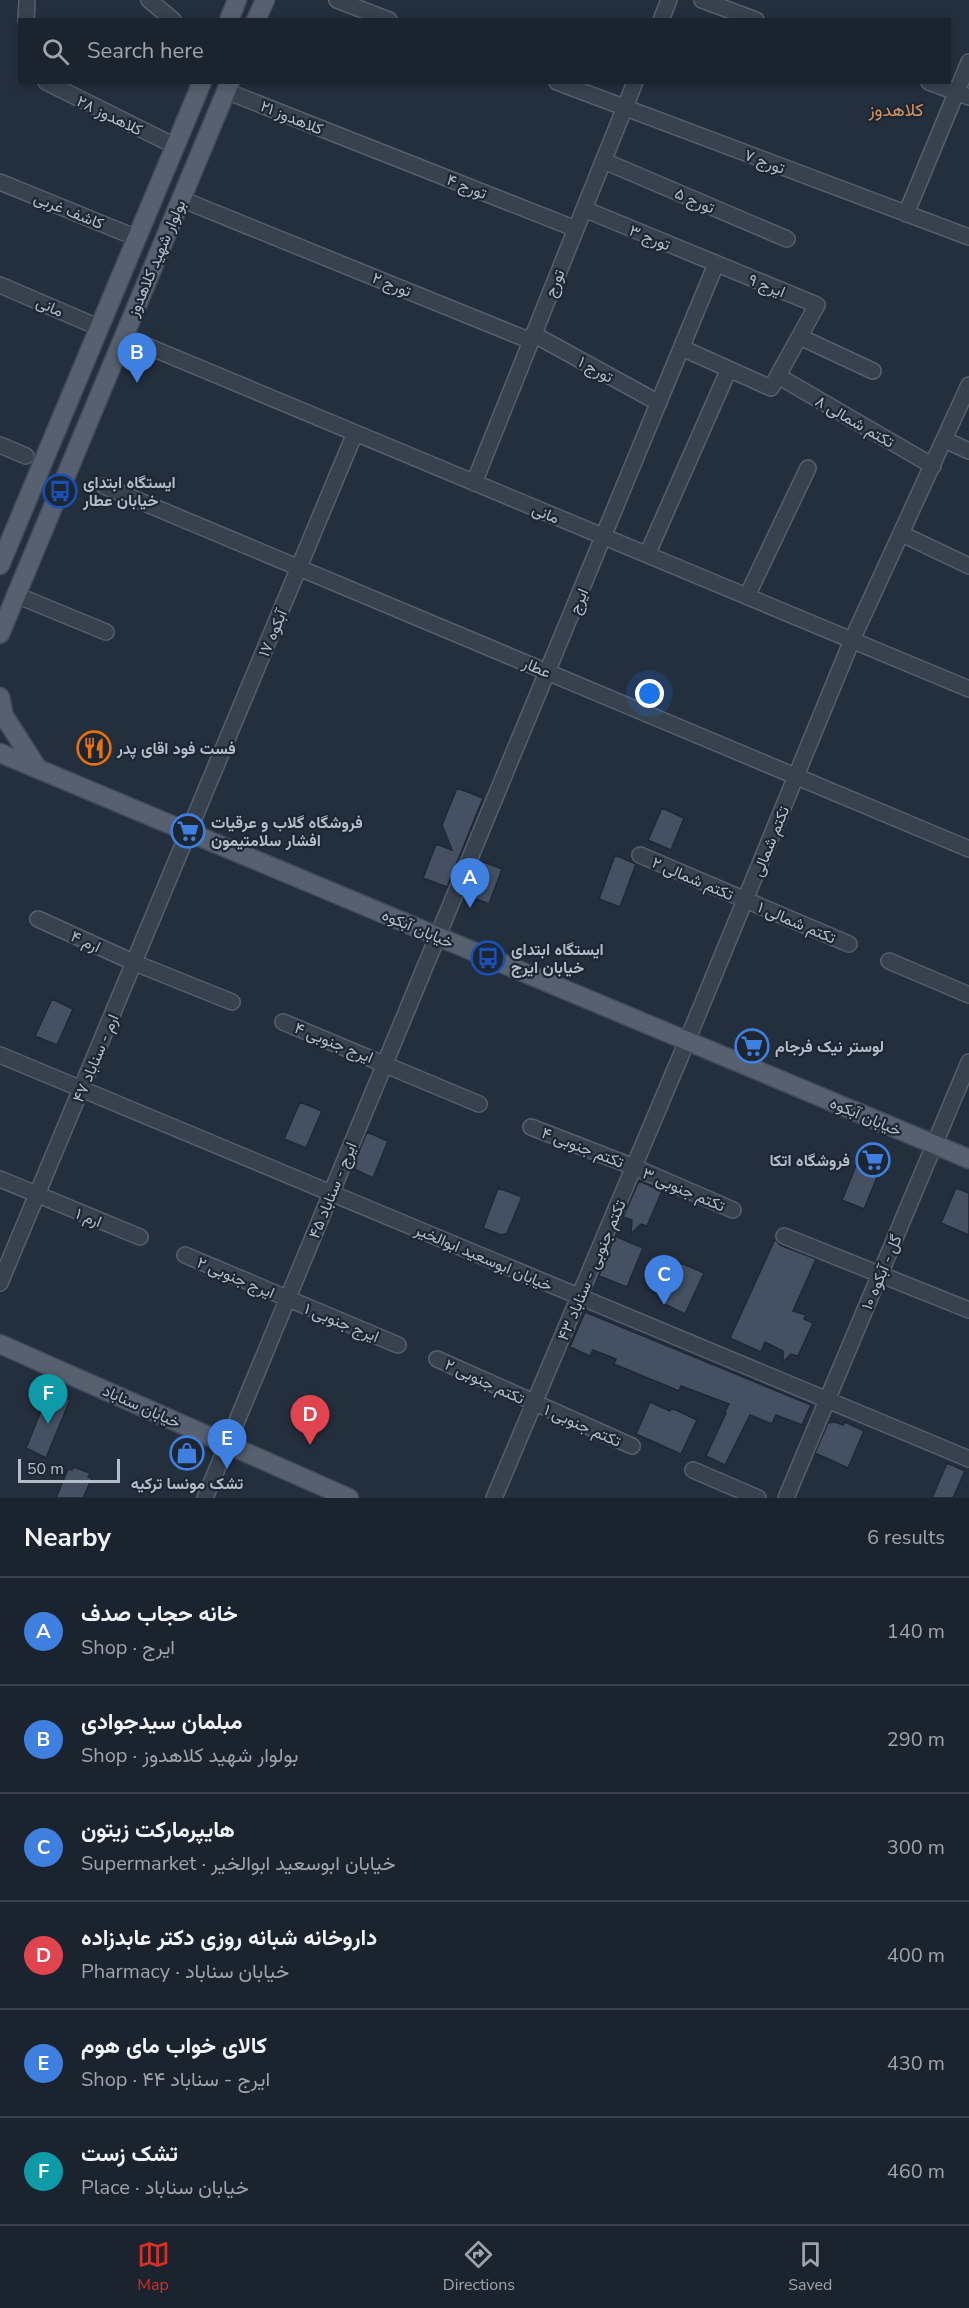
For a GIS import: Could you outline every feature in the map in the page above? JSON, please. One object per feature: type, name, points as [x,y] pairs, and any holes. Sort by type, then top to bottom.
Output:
[{"type":"main road","points":[[230,18],[237,0]]},
{"type":"main road","points":[[257,18],[265,0]]},
{"type":"main road","name":"بولوار شهید کلاهدوز","points":[[0,565],[201,84]]},
{"type":"main road","name":"بولوار شهید کلاهدوز","points":[[0,634],[228,87]]},
{"type":"main road","points":[[0,697],[4,716],[38,769]]},
{"type":"main road","name":"خیابان آبکوه","points":[[0,753],[969,1160]]},
{"type":"main road","name":"خیابان سناباد","points":[[0,1344],[349,1498]]},
{"type":"street","points":[[26,18],[27,0]]},
{"type":"street","points":[[149,0],[171,18]]},
{"type":"street","points":[[337,0],[384,18]]},
{"type":"street","points":[[662,18],[669,0]]},
{"type":"street","points":[[702,0],[751,18]]},
{"type":"street","points":[[906,213],[963,95],[969,62]]},
{"type":"street","name":"کلاهدوز ۲۸","points":[[50,84],[175,146]]},
{"type":"street","name":"تورج ۷","points":[[562,84],[969,237]]},
{"type":"street","name":"تورج","points":[[474,483],[634,84]]},
{"type":"street","points":[[934,84],[963,95]]},
{"type":"street","name":"کلاهدوز ۲۱","points":[[228,87],[357,143]]},
{"type":"street","name":"تورج ۴","points":[[357,143],[576,229]]},
{"type":"street","name":"تورج ۵","points":[[603,162],[788,239]]},
{"type":"street","name":"کاشف غربی","points":[[0,182],[137,238]]},
{"type":"street","name":"تورج ۲","points":[[181,199],[532,338]]},
{"type":"street","name":"تورج ۳","points":[[584,209],[716,264]]},
{"type":"street","name":"ایرج ۹","points":[[716,264],[817,305],[800,337]]},
{"type":"street","name":"ایرج","points":[[437,936],[716,264]]},
{"type":"street","name":"مانی","points":[[0,285],[100,328]]},
{"type":"street","name":"مانی","points":[[123,336],[969,689]]},
{"type":"street","points":[[682,348],[771,388],[800,337],[873,371]]},
{"type":"street","name":"تورج ۱","points":[[532,338],[659,404]]},
{"type":"street","points":[[647,555],[729,369]]},
{"type":"street","name":"تکتم شمالی ۸","points":[[778,376],[933,466]]},
{"type":"street","name":"تکتم شمالی","points":[[687,1041],[852,640],[969,386]]},
{"type":"street","name":"آبکوه ۱۷","points":[[189,832],[355,433]]},
{"type":"street","points":[[945,440],[969,451]]},
{"type":"street","points":[[0,445],[26,456]]},
{"type":"street","points":[[747,596],[808,468]]},
{"type":"street","name":"عطار","points":[[104,486],[969,849]]},
{"type":"street","points":[[902,534],[969,566]]},
{"type":"street","points":[[16,595],[106,632]]},
{"type":"street","name":"ارم - سناباد ۴۷","points":[[0,1283],[189,832]]},
{"type":"street","name":"تکتم شمالی ۲","points":[[640,855],[745,900]]},
{"type":"street","name":"تکتم شمالی ۱","points":[[745,900],[849,944]]},
{"type":"street","name":"ارم ۴","points":[[38,919],[135,963],[232,1002]]},
{"type":"street","name":"ایرج - سناباد ۴۵","points":[[205,1498],[437,936]]},
{"type":"street","points":[[889,961],[969,995]]},
{"type":"street","name":"ایرج جنوبی ۴","points":[[283,1022],[479,1104]]},
{"type":"street","name":"تکتم جنوبی - سناباد ۴۳","points":[[494,1498],[687,1041]]},
{"type":"street","name":"خیابان ابوسعید ابوالخیر","points":[[0,1055],[969,1459]]},
{"type":"street","name":"گل - آبکوه ۱۰","points":[[786,1498],[969,1062]]},
{"type":"street","name":"تکتم جنوبی ۴","points":[[531,1127],[634,1167]]},
{"type":"street","name":"تکتم جنوبی ۳","points":[[634,1167],[734,1210]]},
{"type":"street","name":"ارم ۱","points":[[0,1179],[140,1237]]},
{"type":"street","points":[[784,1236],[969,1310]]},
{"type":"street","name":"ایرج جنوبی ۲","points":[[185,1255],[287,1299]]},
{"type":"street","name":"ایرج جنوبی ۱","points":[[287,1299],[398,1345]]},
{"type":"street","name":"تکتم جنوبی ۲","points":[[437,1359],[534,1403]]},
{"type":"street","name":"تکتم جنوبی ۱","points":[[534,1403],[632,1446]]},
{"type":"street","points":[[693,1470],[758,1498]]},
{"type":"building","points":[[457,788],[483,798],[447,887],[423,878],[436,844],[452,850],[442,825]]},
{"type":"building","points":[[662,808],[684,818],[671,850],[648,840]]},
{"type":"building","points":[[615,855],[636,864],[620,907],[599,899]]},
{"type":"building","points":[[481,861],[502,869],[489,904],[468,896]]},
{"type":"building","points":[[52,999],[73,1009],[57,1045],[35,1036]]},
{"type":"building","points":[[300,1102],[322,1111],[306,1148],[284,1139]]},
{"type":"building","points":[[367,1132],[388,1141],[373,1178],[352,1168]]},
{"type":"building","points":[[862,1151],[884,1160],[864,1209],[842,1200]]},
{"type":"building","points":[[639,1181],[662,1191],[647,1226],[641,1224],[631,1234],[632,1220],[623,1217]]},
{"type":"building","points":[[498,1188],[522,1197],[507,1233],[501,1235],[483,1228]]},
{"type":"building","points":[[956,1188],[969,1193],[969,1235],[941,1223]]},
{"type":"building","points":[[615,1236],[643,1248],[627,1287],[599,1276]]},
{"type":"building","points":[[775,1239],[780,1245],[816,1259],[793,1311],[806,1315],[804,1319],[813,1323],[798,1356],[791,1354],[783,1362],[783,1351],[765,1342],[761,1352],[730,1338]]},
{"type":"building","points":[[681,1263],[704,1273],[685,1314],[662,1303]]},
{"type":"building","points":[[585,1312],[811,1405],[802,1425],[776,1415],[772,1424],[750,1415],[725,1465],[706,1456],[729,1404],[681,1386],[679,1391],[614,1364],[616,1359],[593,1350],[590,1356],[570,1347]]},
{"type":"building","points":[[49,1391],[70,1400],[46,1458],[26,1448]]},
{"type":"building","points":[[650,1402],[670,1411],[672,1408],[697,1420],[681,1454],[636,1434]]},
{"type":"building","points":[[835,1422],[843,1425],[845,1422],[864,1431],[848,1468],[815,1453],[828,1423]]},
{"type":"building","points":[[947,1463],[965,1471],[953,1498],[932,1498]]},
{"type":"building","points":[[74,1467],[90,1473],[88,1477],[92,1478],[83,1498],[56,1498],[68,1469],[72,1470]]},
{"type":"place","name":"مبلمان سیدجوادی","points":[[137,383]]},
{"type":"place","name":"ایستگاه ابتدای خیابان عطار","points":[[60,491]]},
{"type":"place","name":"فست فود اقای پدر","points":[[94,748]]},
{"type":"place","name":"فروشگاه گلاب و عرقیات افشار سلامتیمون","points":[[188,831]]},
{"type":"place","name":"خانه حجاب صدف","points":[[470,908]]},
{"type":"place","name":"ایستگاه ابتدای خیابان ایرج","points":[[488,958]]},
{"type":"place","name":"لوستر نیک فرجام","points":[[752,1046]]},
{"type":"place","name":"فروشگاه اتکا","points":[[873,1160]]},
{"type":"place","name":"هایپرمارکت زیتون","points":[[664,1305]]},
{"type":"place","name":"تشک زست","points":[[48,1424]]},
{"type":"place","name":"داروخانه شبانه روزی دکتر عابدزاده","points":[[310,1445]]},
{"type":"place","name":"تشک مونسا ترکیه","points":[[187,1453]]},
{"type":"place","name":"کالای خواب مای هوم","points":[[227,1469]]},
{"type":"district","name":"کلاهدوز","points":[[896,110]]}]
